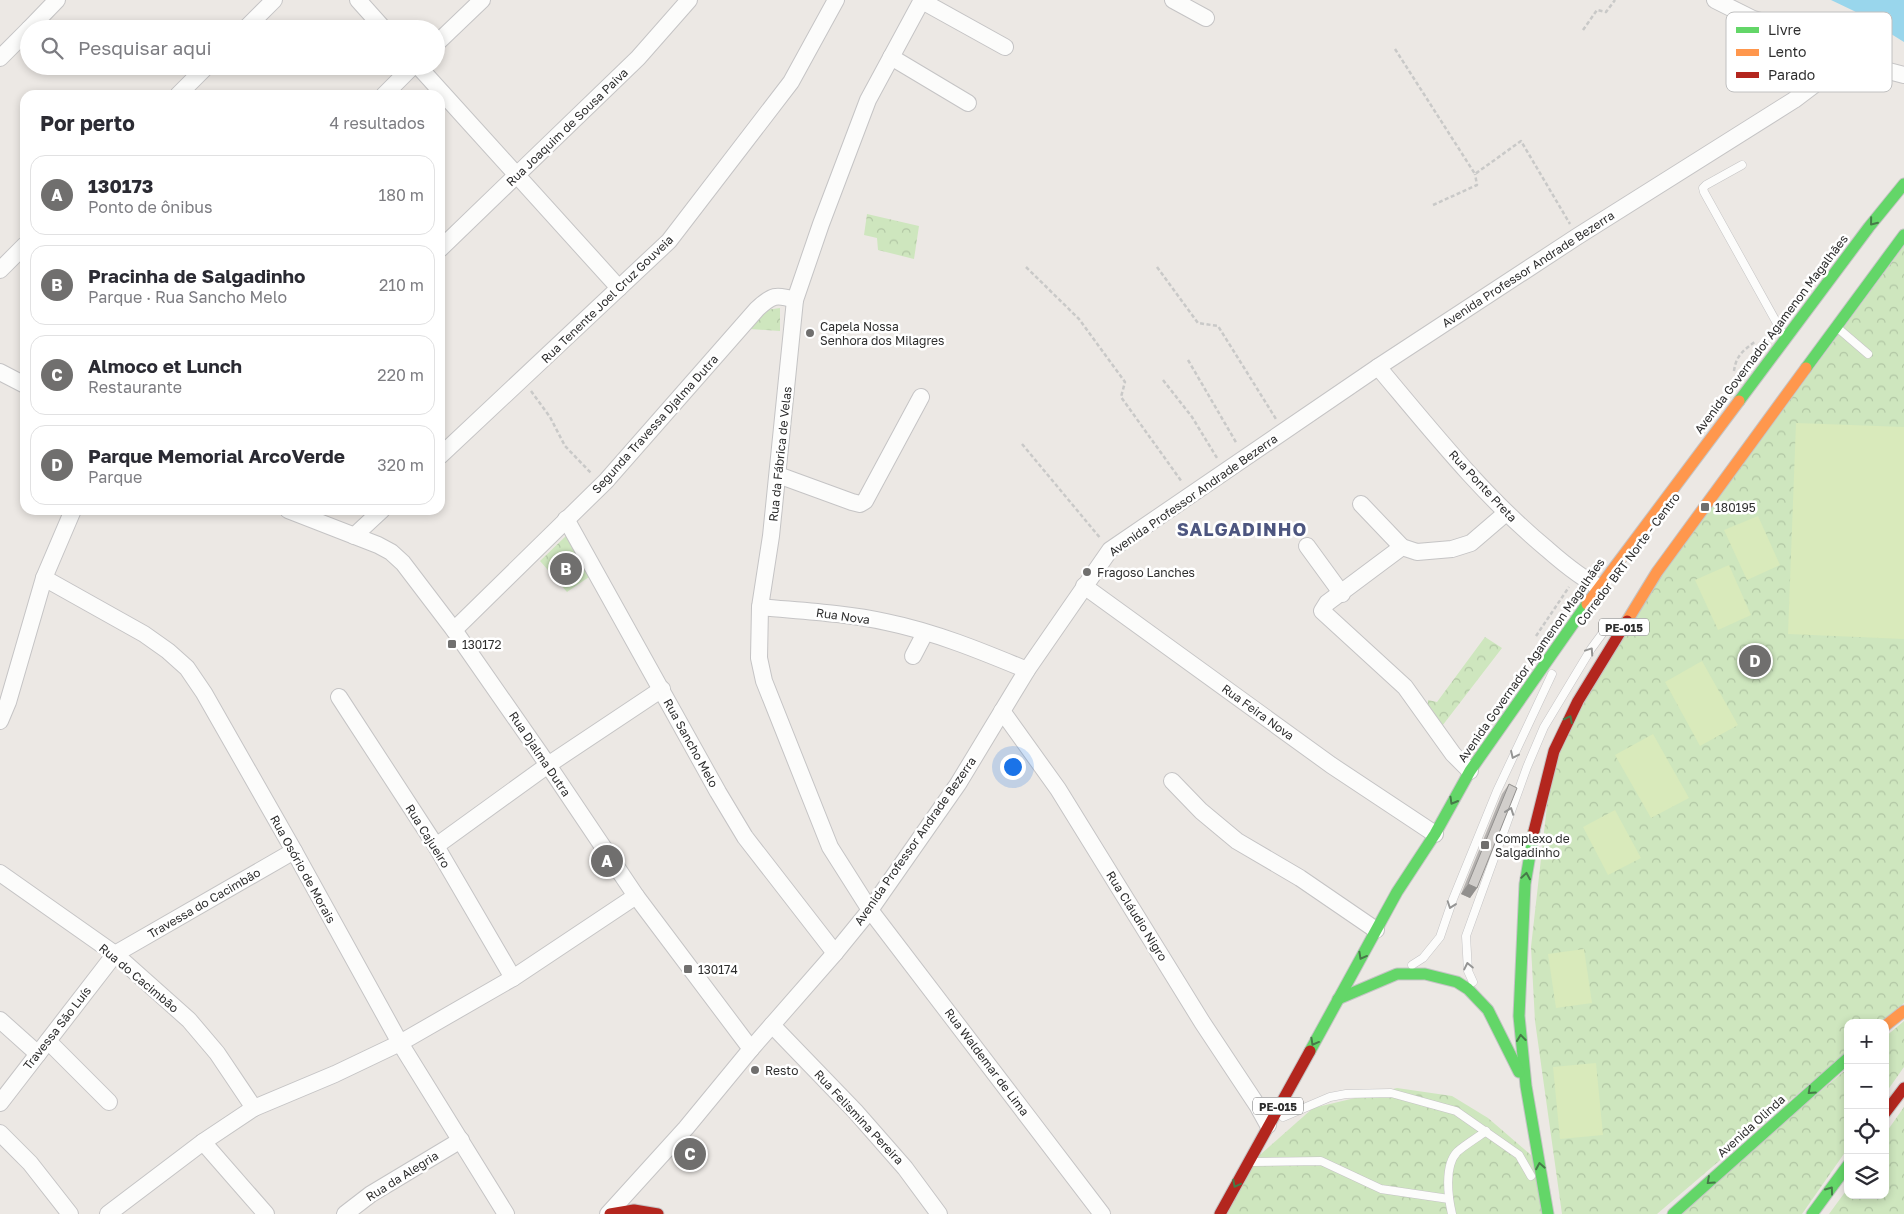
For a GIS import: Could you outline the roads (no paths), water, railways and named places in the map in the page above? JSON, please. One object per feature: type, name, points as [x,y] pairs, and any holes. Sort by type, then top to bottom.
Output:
[{"type":"main road","name":"Avenida Governador Agamenon Magalhães","points":[[1220,1214],[1397,892],[1435,834],[1470,771],[1516,703],[1785,338],[1904,184]]},
{"type":"main road","name":"PE-015","points":[[1547,1208],[1526,1086],[1519,1016],[1525,884],[1535,823],[1554,751],[1578,701],[1657,572],[1904,235]]},
{"type":"main road","points":[[1338,999],[1397,974],[1425,974],[1457,982],[1468,989],[1488,1010],[1526,1086]]},
{"type":"main road","points":[[1889,1023],[1904,1011]]},
{"type":"main road","name":"Avenida Olinda","points":[[1673,1214],[1844,1062]]},
{"type":"main road","points":[[1889,1109],[1904,1088]]},
{"type":"main road","points":[[1812,1214],[1844,1170]]},
{"type":"main road","points":[[609,1214],[633,1209],[658,1214]]},
{"type":"street","points":[[38,20],[57,0]]},
{"type":"street","points":[[254,20],[274,0]]},
{"type":"street","points":[[358,0],[376,20]]},
{"type":"street","points":[[445,35],[482,0]]},
{"type":"street","name":"Rua Joaquim de Sousa Paiva","points":[[445,244],[638,58],[689,0]]},
{"type":"street","name":"Rua Tenente Joel Cruz Gouveia","points":[[445,451],[669,241],[787,86],[836,0]]},
{"type":"street","points":[[922,0],[1005,47]]},
{"type":"street","name":"Rua da Fábrica de Velas","points":[[870,910],[830,847],[764,681],[759,658],[760,607],[778,475],[795,300],[821,224],[868,100],[922,0]]},
{"type":"street","points":[[1173,0],[1206,18]]},
{"type":"street","points":[[1715,0],[1739,12]]},
{"type":"street","points":[[0,58],[20,38]]},
{"type":"street","points":[[891,57],[968,102]]},
{"type":"street","points":[[183,90],[198,75]]},
{"type":"street","points":[[389,90],[404,75]]},
{"type":"street","points":[[426,75],[440,90]]},
{"type":"street","name":"Avenida Professor Andrade Bezerra","points":[[609,1214],[686,1128],[870,910],[958,784],[1027,670],[1110,550],[1226,472],[1244,456],[1378,367],[1578,236],[1805,92]]},
{"type":"street","points":[[445,96],[619,288]]},
{"type":"street","points":[[0,270],[20,250]]},
{"type":"street","name":"Segunda Travessa Djalma Dutra","points":[[454,630],[606,481],[757,308],[776,295],[795,300]]},
{"type":"street","name":"Rua Ponte Preta","points":[[1378,367],[1446,447],[1506,513],[1567,566],[1601,588]]},
{"type":"street","points":[[0,372],[20,382]]},
{"type":"street","points":[[778,475],[860,504],[865,501],[921,397]]},
{"type":"street","points":[[1361,504],[1402,547],[1417,552],[1452,549],[1471,543],[1506,513]]},
{"type":"street","points":[[0,721],[8,702],[44,578],[71,515]]},
{"type":"street","name":"Rua Djalma Dutra","points":[[301,515],[378,545],[391,552],[403,563],[454,630],[636,896],[751,1049]]},
{"type":"street","points":[[354,536],[377,515]]},
{"type":"street","name":"Rua Sancho Melo","points":[[566,519],[745,837],[835,953]]},
{"type":"street","points":[[1307,546],[1342,594]]},
{"type":"street","points":[[1402,547],[1342,594],[1327,603],[1322,609],[1323,613],[1405,687],[1453,754],[1470,771]]},
{"type":"street","name":"Rua Osório de Morais","points":[[44,578],[144,634],[168,651],[187,668],[204,693],[294,851],[400,1043],[506,1214]]},
{"type":"street","name":"Rua Feira Nova","points":[[1084,586],[1331,765],[1435,834]]},
{"type":"street","name":"Rua Nova","points":[[760,607],[816,612],[885,622],[969,646],[1027,670]]},
{"type":"street","points":[[913,656],[926,633]]},
{"type":"street","points":[[436,846],[548,765],[662,689]]},
{"type":"street","name":"Rua Cajueiro","points":[[339,697],[436,846],[513,978]]},
{"type":"street","name":"Rua Cláudio Nigro","points":[[1002,711],[1058,789],[1202,1022],[1268,1124]]},
{"type":"street","points":[[1172,781],[1201,811],[1237,841],[1300,878],[1376,930]]},
{"type":"street","name":"Travessa do Cacimbão","points":[[115,954],[294,851]]},
{"type":"street","name":"Rua do Cacimbão","points":[[0,873],[115,954],[189,1020],[217,1053],[254,1108]]},
{"type":"street","points":[[108,1214],[203,1142],[254,1108],[335,1074],[400,1043],[513,978],[636,896]]},
{"type":"street","name":"Rua Waldemar de Lima","points":[[870,910],[1102,1214]]},
{"type":"street","name":"Travessa São Luís","points":[[0,1103],[115,954]]},
{"type":"street","points":[[0,1020],[38,1054]]},
{"type":"street","name":"Rua Felismina Pereira","points":[[772,1025],[849,1105],[905,1168],[938,1214]]},
{"type":"street","points":[[48,1041],[109,1102]]},
{"type":"street","points":[[0,1133],[30,1163],[70,1214]]},
{"type":"street","name":"Rua da Alegria","points":[[345,1214],[371,1194],[461,1140]]},
{"type":"street","points":[[203,1142],[266,1214]]},
{"type":"lane","points":[[1742,165],[1706,185],[1704,192],[1785,338]]},
{"type":"lane","name":"Corredor BRT Norte - Centro","points":[[1638,586],[1904,224]]},
{"type":"lane","points":[[1837,327],[1868,354]]},
{"type":"lane","name":"Corredor BRT Norte - Centro","points":[[1560,657],[1601,588],[1779,362]]},
{"type":"lane","name":"Corredor BRT Norte - Centro","points":[[1488,1010],[1468,971],[1466,936],[1473,912],[1527,767],[1544,727],[1591,649],[1615,617]]},
{"type":"lane","points":[[1397,974],[1423,958],[1434,947],[1440,937],[1453,899],[1497,791],[1556,666]]},
{"type":"lane","points":[[1268,1124],[1330,1097],[1346,1094],[1391,1093],[1456,1111],[1519,1155],[1547,1208]]},
{"type":"lane","points":[[1452,1214],[1449,1199],[1452,1160],[1457,1153],[1486,1131]]},
{"type":"lane","points":[[1247,1163],[1321,1161],[1381,1189],[1449,1199]]},
{"type":"water","points":[[1831,0],[1904,0],[1904,42],[1892,35],[1892,12],[1854,11]]},
{"type":"place","name":"Capela Nossa Senhora dos Milagres","points":[[810,333]]},
{"type":"place","name":"180195","points":[[1705,507]]},
{"type":"place","name":"Pracinha de Salgadinho","points":[[566,569]]},
{"type":"place","name":"Fragoso Lanches","points":[[1087,572]]},
{"type":"place","name":"130172","points":[[452,644]]},
{"type":"place","name":"Parque Memorial ArcoVerde","points":[[1755,661]]},
{"type":"place","name":"Complexo de Salgadinho","points":[[1485,845]]},
{"type":"place","name":"130173","points":[[607,861]]},
{"type":"place","name":"130174","points":[[688,969]]},
{"type":"place","name":"Resto","points":[[755,1070]]},
{"type":"place","name":"Almoco et Lunch","points":[[690,1154]]},
{"type":"district","name":"SALGADINHO","points":[[1242,529]]}]
